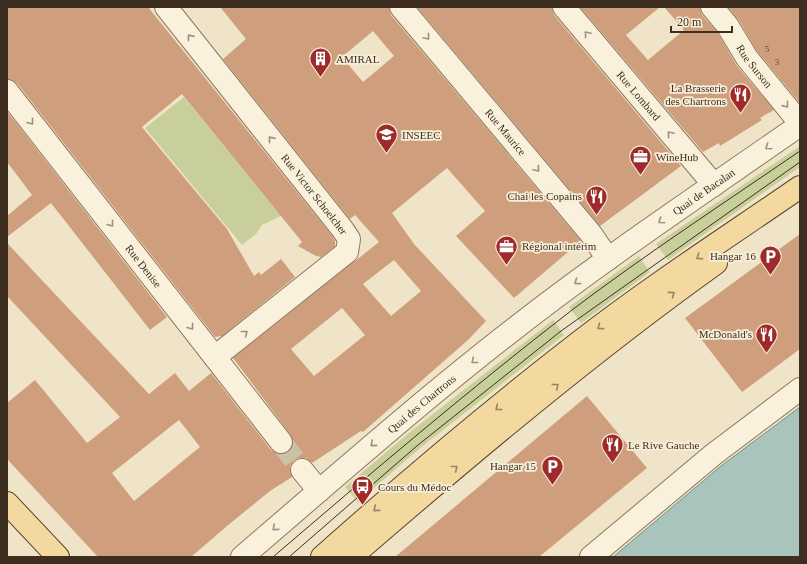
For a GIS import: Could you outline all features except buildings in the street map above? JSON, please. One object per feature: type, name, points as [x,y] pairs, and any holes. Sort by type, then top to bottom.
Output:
[{"type":"main road","points":[[351,557],[636,311],[800,187]]},
{"type":"main road","points":[[322,557],[430,463],[578,342],[636,311],[800,202]]},
{"type":"main road","points":[[7,502],[58,557]]},
{"type":"street","name":"Rue Victor Schoelcher","points":[[166,7],[344,230],[349,239],[347,252],[215,358]]},
{"type":"street","name":"Rue Maurice","points":[[402,7],[591,234],[608,259]]},
{"type":"street","name":"Rue Lombard","points":[[564,7],[714,185]]},
{"type":"street","name":"Rue Surson","points":[[712,7],[727,25],[747,58],[800,124]]},
{"type":"street","name":"Rue Denise","points":[[7,91],[281,442]]},
{"type":"street","name":"Quai de Bacalan","points":[[608,259],[800,124]]},
{"type":"street","name":"Quai des Chartrons","points":[[242,557],[401,420],[513,329],[608,259]]},
{"type":"street","points":[[591,557],[709,448],[800,389]]},
{"type":"street","points":[[302,470],[319,491]]},
{"type":"green space","points":[[184,97],[281,216],[262,225],[256,234],[242,245],[145,128]]},
{"type":"green space","points":[[800,146],[800,167],[668,260],[656,244]]},
{"type":"green space","points":[[639,256],[650,272],[581,323],[569,307]]},
{"type":"green space","points":[[553,320],[564,335],[420,448],[358,502],[345,487],[410,432]]},
{"type":"water","points":[[800,407],[800,557],[613,557],[721,466]]},
{"type":"tunnel","points":[[281,442],[302,470]]},
{"type":"tram line","points":[[273,557],[458,401],[572,310],[657,249],[800,151]]},
{"type":"tram line","points":[[289,557],[418,445],[561,331],[800,162]]},
{"type":"place","name":"AMIRAL","points":[[321,78]]},
{"type":"place","name":"La Brasserie des Chartrons","points":[[741,114]]},
{"type":"place","name":"INSEEC","points":[[386,154]]},
{"type":"place","name":"WineHub","points":[[641,176]]},
{"type":"place","name":"Chai les Copains","points":[[597,216]]},
{"type":"place","name":"Régional intérim","points":[[506,266]]},
{"type":"place","name":"Hangar 16","points":[[771,276]]},
{"type":"place","name":"McDonald's","points":[[767,354]]},
{"type":"place","name":"Le Rive Gauche","points":[[612,464]]},
{"type":"place","name":"Hangar 15","points":[[552,486]]},
{"type":"place","name":"Cours du Médoc","points":[[363,506]]}]
